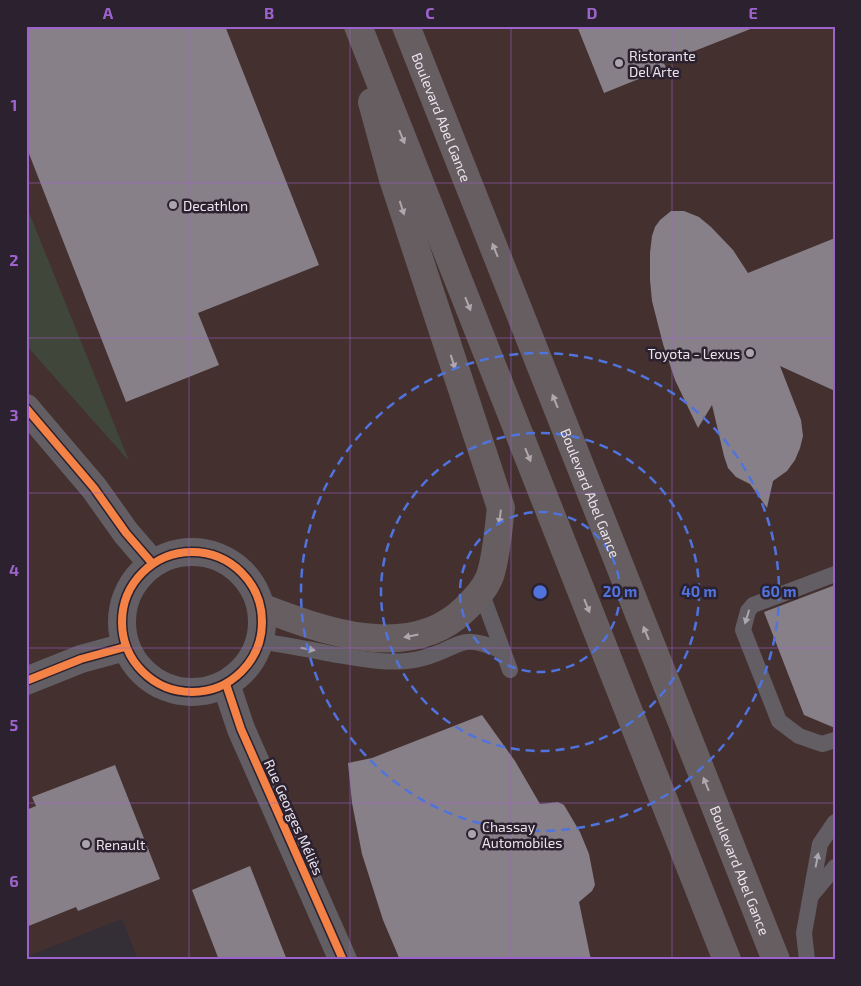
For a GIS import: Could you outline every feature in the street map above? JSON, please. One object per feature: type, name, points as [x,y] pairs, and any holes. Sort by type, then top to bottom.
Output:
[{"type":"main road","points":[[261,607],[305,624],[345,634],[381,640],[412,636],[435,629],[456,618],[480,592],[489,577],[496,548],[501,508],[393,179],[350,26]]},
{"type":"main road","points":[[358,26],[727,960]]},
{"type":"main road","name":"Boulevard Abel Gance","points":[[406,26],[776,960]]},
{"type":"street","points":[[26,408],[94,488],[126,532],[152,563]]},
{"type":"street","points":[[180,552],[210,554],[237,568],[252,585],[261,607],[263,624],[260,641],[253,658],[241,673],[226,684],[196,693],[167,688],[141,672],[125,647],[120,624],[124,600],[134,579],[152,563],[180,552]]},
{"type":"street","points":[[26,681],[81,659],[125,647]]},
{"type":"street","name":"Rue Georges Méliès","points":[[226,684],[241,729],[343,960]]},
{"type":"lane","points":[[835,574],[753,605],[748,611],[743,630],[779,721],[798,736],[822,744],[835,740]]},
{"type":"lane","points":[[480,592],[510,670]]},
{"type":"lane","points":[[260,641],[383,662],[423,658],[463,641],[488,644],[502,651]]},
{"type":"lane","points":[[807,960],[804,933],[820,844],[835,822]]},
{"type":"lane","points":[[810,898],[835,867]]},
{"type":"shaded area","points":[[26,26],[835,26],[835,960],[138,960],[122,919],[26,957]]},
{"type":"green space","points":[[26,205],[129,461],[26,345]]},
{"type":"building","name":"Decathlon","points":[[26,26],[225,26],[319,265],[198,313],[219,365],[126,402],[26,146]]},
{"type":"building","points":[[577,26],[753,26],[753,28],[664,63],[666,68],[604,93]]},
{"type":"building","name":"Toyota - Lexus","points":[[671,211],[684,211],[699,217],[733,250],[748,273],[835,238],[835,391],[780,366],[801,420],[803,436],[795,460],[787,471],[773,481],[767,508],[750,484],[736,477],[728,468],[712,405],[698,428],[675,380],[663,344],[652,301],[650,253],[655,227]]},
{"type":"building","points":[[835,585],[835,728],[804,715],[764,612]]},
{"type":"building","name":"Chassay Automobiles","points":[[482,715],[515,761],[540,804],[558,802],[564,805],[580,832],[589,854],[595,885],[592,891],[579,902],[591,960],[400,960],[383,920],[362,854],[352,803],[348,763],[372,758]]},
{"type":"building","name":"Renault","points":[[115,765],[160,879],[78,911],[76,907],[26,927],[26,810],[36,806],[32,797]]},
{"type":"building","points":[[250,866],[287,960],[219,960],[192,890]]},
{"type":"cycle path","points":[[26,408],[94,488],[126,533],[152,563]]},
{"type":"cycle path","points":[[192,552],[206,553],[219,557],[242,572],[257,595],[261,608],[262,622],[261,636],[257,649],[242,672],[219,687],[206,691],[192,692],[178,691],[165,687],[142,672],[127,649],[123,636],[122,622],[123,608],[127,595],[142,572],[165,557],[178,553],[192,552]]},
{"type":"cycle path","points":[[26,681],[81,659],[125,647]]},
{"type":"cycle path","points":[[226,684],[241,729],[343,960]]},
{"type":"place","name":"Ristorante Del Arte","points":[[619,63]]},
{"type":"place","name":"Decathlon","points":[[173,205]]},
{"type":"place","name":"Toyota - Lexus","points":[[750,353]]},
{"type":"place","name":"Chassay Automobiles","points":[[472,834]]},
{"type":"place","name":"Renault","points":[[86,844]]}]
